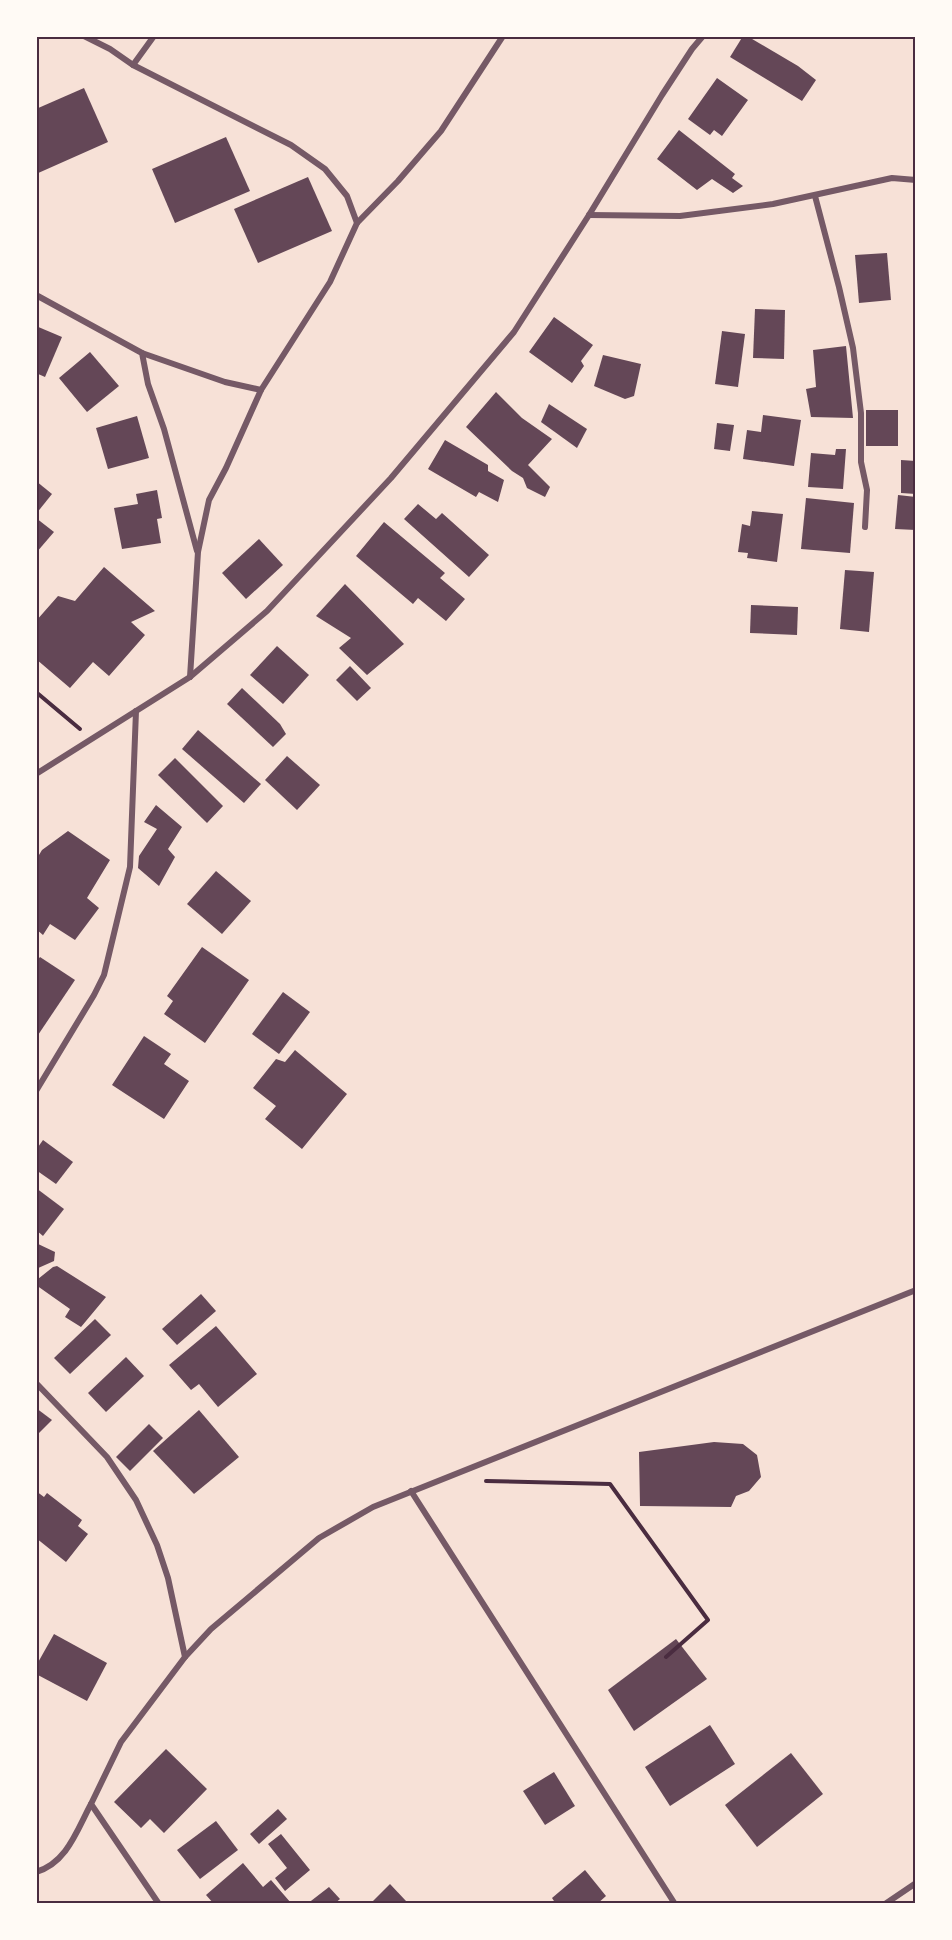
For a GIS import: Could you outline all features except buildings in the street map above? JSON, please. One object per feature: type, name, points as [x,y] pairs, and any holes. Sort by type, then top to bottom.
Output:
[{"type":"street","points":[[84,36],[110,49],[133,65],[291,144],[326,169],[347,196],[357,223]]},
{"type":"street","points":[[133,65],[154,36]]},
{"type":"street","points":[[190,677],[198,552],[208,500],[226,468],[261,390],[330,282],[357,223],[398,181],[441,131],[503,36]]},
{"type":"street","points":[[36,774],[190,677],[267,611],[391,478],[514,332],[662,95],[703,36]]},
{"type":"street","points":[[589,215],[680,216],[773,204],[892,178],[916,180]]},
{"type":"street","points":[[815,196],[853,348],[861,413],[861,462],[867,490],[866,527]]},
{"type":"street","points":[[36,295],[142,353],[225,382],[261,390]]},
{"type":"street","points":[[142,353],[148,384],[164,429],[198,552]]},
{"type":"street","points":[[36,1091],[104,975],[130,867],[136,711]]},
{"type":"street","points":[[36,1872],[62,1857],[121,1742],[185,1657],[211,1629],[319,1538],[373,1507],[411,1491],[916,1290]]},
{"type":"street","points":[[36,1383],[107,1457],[136,1500],[157,1545],[168,1578],[185,1657]]},
{"type":"street","points":[[411,1491],[675,1904]]},
{"type":"street","points":[[91,1803],[159,1904]]},
{"type":"street","points":[[885,1904],[916,1883]]},
{"type":"path","points":[[36,692],[92,739]]},
{"type":"path","points":[[478,1481],[610,1484],[708,1620],[666,1657]]}]
